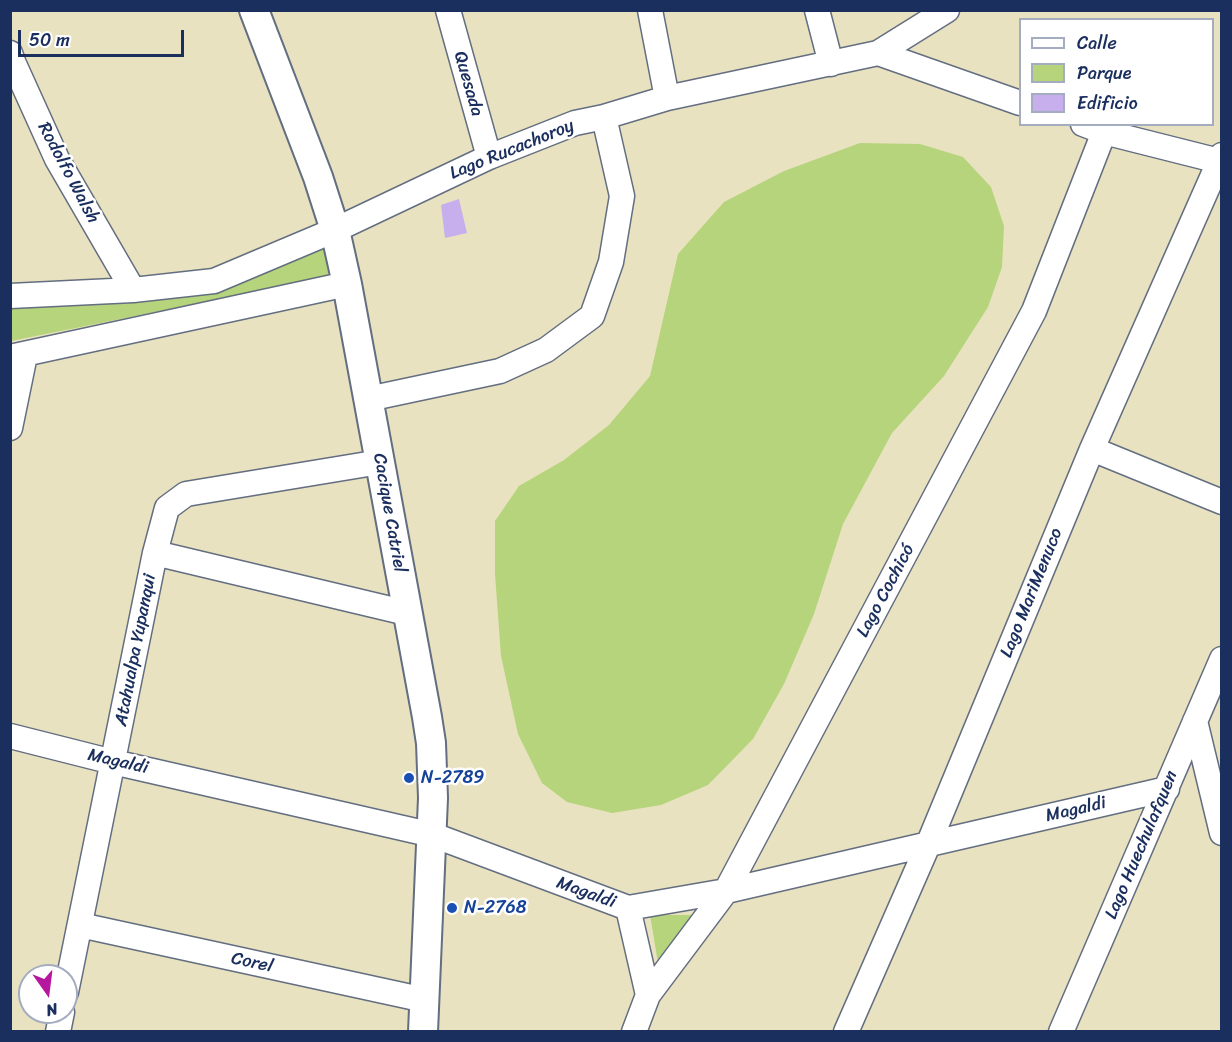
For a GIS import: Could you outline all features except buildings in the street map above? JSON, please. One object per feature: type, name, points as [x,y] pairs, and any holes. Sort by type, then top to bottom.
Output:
[{"type":"street","name":"Cacique Catriel","points":[[254,10],[315,168],[334,230],[347,284],[431,743],[433,836],[423,1032]]},
{"type":"street","name":"Quesada","points":[[448,10],[489,157]]},
{"type":"street","points":[[650,10],[667,98]]},
{"type":"street","points":[[818,10],[831,64]]},
{"type":"street","points":[[878,53],[947,10]]},
{"type":"street","name":"Rodolfo Walsh","points":[[10,53],[57,159],[133,290]]},
{"type":"street","name":"Lago Rucachoroy","points":[[10,296],[133,290],[214,281],[334,230],[489,157],[575,123],[604,117],[667,98],[878,53]]},
{"type":"street","points":[[878,53],[1019,103]]},
{"type":"street","points":[[368,399],[500,371],[546,350],[592,316],[611,262],[622,196],[604,117]]},
{"type":"street","points":[[1094,128],[1220,158]]},
{"type":"street","name":"Lago Cochicó","points":[[634,1032],[648,995],[726,891],[1034,311],[1094,128]]},
{"type":"street","name":"Lago MariMenuco","points":[[846,1032],[928,845],[1092,449],[1220,158]]},
{"type":"street","points":[[10,428],[18,356],[347,284]]},
{"type":"street","points":[[1092,449],[1221,502]]},
{"type":"street","name":"Atahualpa Yupanqui","points":[[72,964],[155,553],[167,508],[186,494],[380,462]]},
{"type":"street","points":[[155,553],[407,613]]},
{"type":"street","name":"Lago Huechulafquen","points":[[1061,1032],[1221,659]]},
{"type":"street","points":[[1195,721],[1221,832]]},
{"type":"street","name":"Magaldi","points":[[10,736],[433,836],[628,908],[726,891],[1167,789]]},
{"type":"street","points":[[628,908],[648,995]]},
{"type":"street","name":"Corel","points":[[80,925],[424,1000]]},
{"type":"green space","points":[[860,143],[920,144],[963,157],[991,187],[1004,226],[1002,267],[988,307],[944,376],[892,433],[843,524],[814,614],[784,684],[753,739],[708,785],[661,805],[612,813],[567,802],[542,783],[518,734],[501,656],[495,574],[495,521],[519,486],[564,460],[609,425],[650,376],[678,254],[724,202],[784,171]]},
{"type":"green space","points":[[323,245],[329,277],[11,341],[11,306],[206,293]]},
{"type":"green space","points":[[650,915],[693,915],[658,963]]},
{"type":"place","name":"N-2789","points":[[409,778]]},
{"type":"place","name":"N-2768","points":[[452,908]]}]
